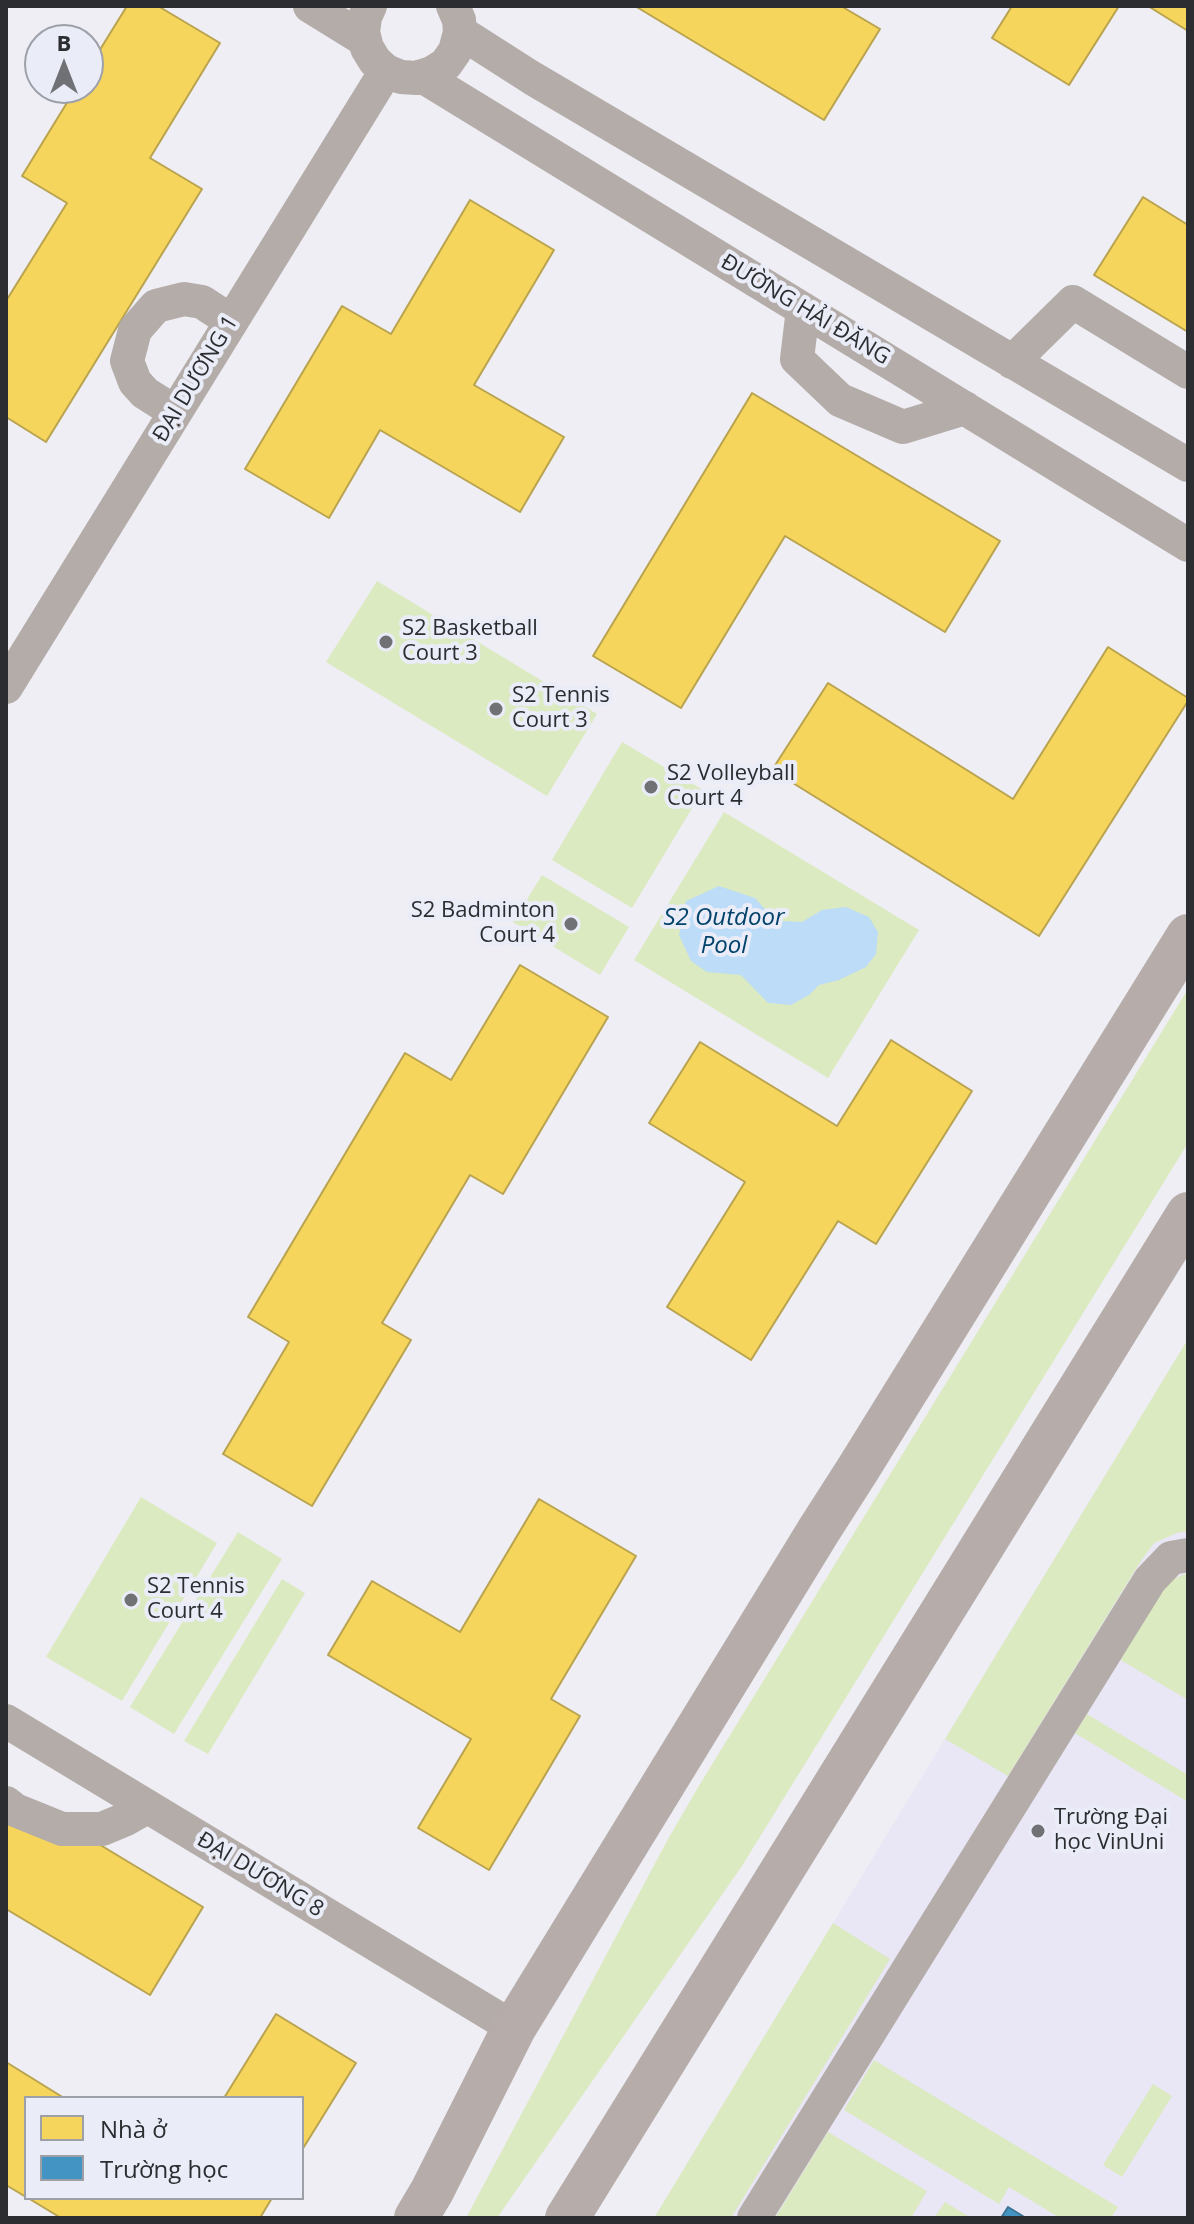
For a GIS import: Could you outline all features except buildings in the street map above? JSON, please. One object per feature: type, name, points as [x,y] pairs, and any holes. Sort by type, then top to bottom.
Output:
[{"type":"main road","points":[[416,2218],[514,2028],[1188,936]]},
{"type":"main road","points":[[567,2218],[1188,1214]]},
{"type":"street","points":[[310,6],[365,40]]},
{"type":"street","points":[[370,6],[363,32],[367,48],[386,71],[401,77],[417,78],[446,64],[455,51],[456,19]]},
{"type":"street","points":[[456,19],[532,78],[1188,465]]},
{"type":"street","name":"ĐẠI DƯƠNG 1","points":[[6,687],[386,71]]},
{"type":"street","name":"ĐƯỜNG HẢI ĐĂNG","points":[[422,76],[1188,545]]},
{"type":"street","points":[[175,412],[145,393],[135,382],[127,361],[135,330],[156,306],[184,299],[202,302],[231,321]]},
{"type":"street","points":[[1012,362],[1073,302],[1188,372]]},
{"type":"street","points":[[803,309],[797,359],[840,400],[903,427],[965,408]]},
{"type":"street","points":[[754,2218],[1150,1580],[1171,1558],[1188,1555]]},
{"type":"street","name":"ĐẠI DƯƠNG 8","points":[[6,1721],[514,2028]]},
{"type":"street","points":[[6,1803],[15,1810],[62,1829],[102,1829],[147,1807]]},
{"type":"shaded area","name":"Trường Đại học VinUni","points":[[1188,1339],[1188,2218],[654,2218],[945,1739]]},
{"type":"green space","name":"S2 Tennis Court 3","points":[[377,581],[597,714],[547,796],[326,662]]},
{"type":"green space","points":[[622,742],[703,790],[632,908],[552,860]]},
{"type":"green space","points":[[724,812],[919,930],[828,1078],[634,960]]},
{"type":"green space","name":"S2 Badminton Court 4","points":[[542,875],[629,927],[600,975],[513,922]]},
{"type":"green space","points":[[1188,989],[1188,1143],[742,1866],[497,2218],[466,2218],[700,1784]]},
{"type":"green space","points":[[1188,1339],[1188,1531],[1154,1543],[1008,1776],[945,1739]]},
{"type":"green space","name":"S2 Tennis Court 4","points":[[141,1497],[217,1543],[122,1701],[46,1657]]},
{"type":"green space","points":[[238,1532],[282,1559],[174,1734],[130,1707]]},
{"type":"green space","points":[[1188,1574],[1188,1700],[1119,1659],[1157,1595],[1170,1581]]},
{"type":"green space","points":[[282,1579],[305,1593],[208,1754],[184,1741]]},
{"type":"green space","points":[[1087,1714],[1188,1775],[1188,1802],[1075,1733]]},
{"type":"green space","points":[[833,1923],[890,1959],[731,2218],[654,2218]]},
{"type":"green space","points":[[874,2060],[1118,2207],[1111,2218],[1060,2218],[1009,2187],[999,2204],[844,2110]]},
{"type":"green space","points":[[1153,2084],[1172,2096],[1122,2177],[1103,2165]]},
{"type":"green space","points":[[828,2132],[927,2191],[911,2218],[775,2218]]},
{"type":"green space","points":[[945,2202],[971,2218],[934,2218]]},
{"type":"water","name":"S2 Outdoor Pool","points":[[719,886],[755,898],[771,916],[780,921],[802,922],[822,910],[846,907],[869,917],[878,932],[876,954],[866,967],[839,980],[819,985],[791,1005],[768,1003],[741,975],[707,972],[691,961],[679,935],[686,901]]},
{"type":"place","name":"S2 Basketball Court 3","points":[[386,642]]},
{"type":"place","name":"S2 Tennis Court 3","points":[[496,709]]},
{"type":"place","name":"S2 Volleyball Court 4","points":[[651,787]]},
{"type":"place","name":"S2 Badminton Court 4","points":[[571,924]]},
{"type":"place","name":"S2 Tennis Court 4","points":[[131,1600]]},
{"type":"place","name":"Trường Đại học VinUni","points":[[1038,1831]]}]
